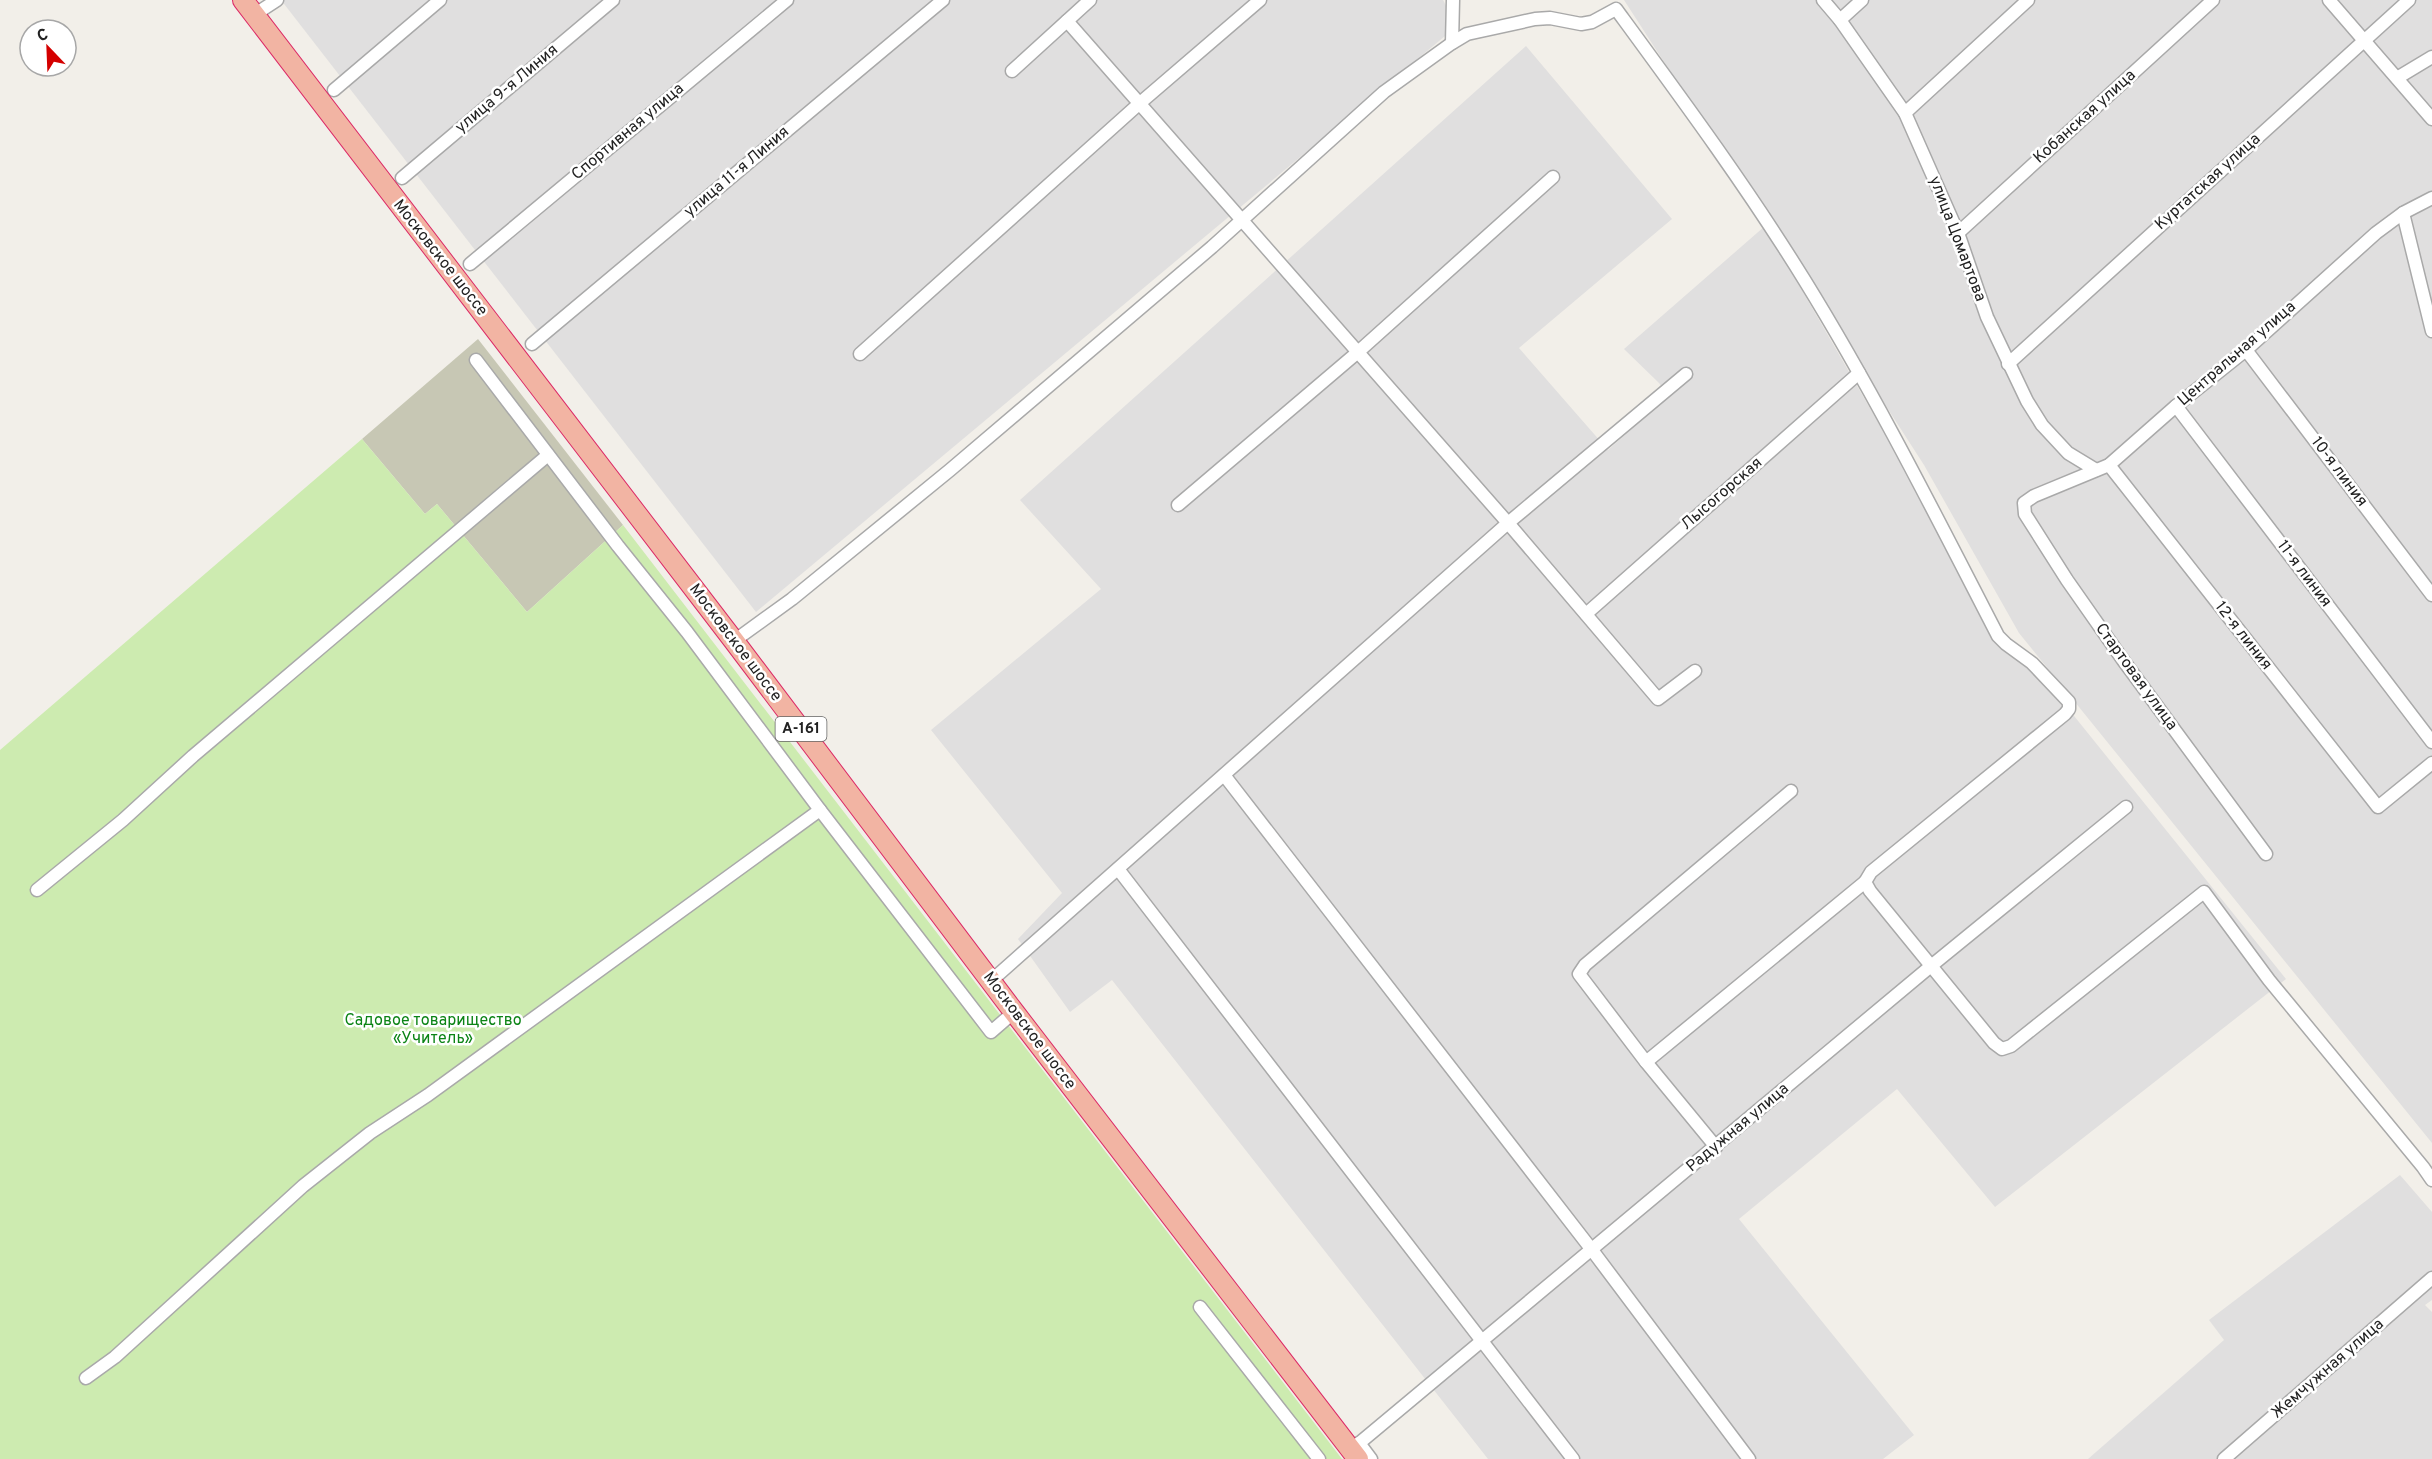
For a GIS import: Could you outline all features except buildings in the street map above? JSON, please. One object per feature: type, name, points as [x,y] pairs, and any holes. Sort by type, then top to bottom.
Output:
[{"type":"highway","name":"Московское шоссе","points":[[248,8],[734,641],[1014,1012],[1356,1451]]},
{"type":"street","points":[[334,90],[440,0]]},
{"type":"street","name":"улица 9-я Линия","points":[[402,178],[613,0]]},
{"type":"street","name":"Спортивная улица","points":[[470,264],[786,0]]},
{"type":"street","name":"улица 11-я Линия","points":[[532,344],[943,0]]},
{"type":"street","points":[[1012,71],[1090,0]]},
{"type":"street","points":[[860,354],[1140,103],[1260,0]]},
{"type":"street","points":[[1452,43],[1454,0]]},
{"type":"street","name":"улица Цомартова","points":[[1823,0],[1840,20],[1905,113],[1958,234],[1987,317],[2027,401],[2042,425],[2068,453],[2096,470]]},
{"type":"street","points":[[1840,20],[1862,0]]},
{"type":"street","points":[[1905,113],[2028,0]]},
{"type":"street","name":"Кобанская улица","points":[[1958,234],[2213,0]]},
{"type":"street","points":[[2329,0],[2432,120]]},
{"type":"street","name":"Куртатская улица","points":[[2008,364],[2409,0]]},
{"type":"street","points":[[248,8],[274,1]]},
{"type":"street","points":[[734,641],[792,599],[950,470],[1212,247],[1384,92],[1467,34],[1535,19],[1550,18],[1581,24],[1592,22],[1613,5],[1737,174],[1806,282],[1913,470],[1998,636],[2032,663],[2069,702],[2069,709],[2065,714],[1871,872],[1865,882],[1646,1062]]},
{"type":"street","points":[[1067,21],[1508,523],[1658,699],[1695,671]]},
{"type":"street","points":[[2397,78],[2432,57]]},
{"type":"street","points":[[1178,505],[1358,352],[1553,177]]},
{"type":"street","name":"Центральная улица","points":[[2034,496],[2109,465],[2176,406],[2246,350],[2367,240],[2403,213],[2432,198]]},
{"type":"street","points":[[2403,213],[2432,331]]},
{"type":"street","name":"10-я линия","points":[[2246,350],[2432,595]]},
{"type":"street","points":[[476,360],[991,1032],[1014,1012]]},
{"type":"street","name":"Лысогорская","points":[[1586,614],[1859,373]]},
{"type":"street","points":[[992,981],[1508,523],[1686,374]]},
{"type":"street","name":"11-я линия","points":[[2176,406],[2432,742]]},
{"type":"street","points":[[38,890],[123,820],[193,756],[548,455]]},
{"type":"street","name":"12-я линия","points":[[2109,465],[2378,807],[2432,763]]},
{"type":"street","name":"Стартовая улица","points":[[2034,496],[2024,503],[2025,514],[2061,571],[2123,660],[2266,854]]},
{"type":"street","points":[[1224,775],[1592,1250],[1749,1459]]},
{"type":"street","points":[[1716,1147],[1646,1062],[1579,974],[1585,965],[1791,791]]},
{"type":"street","name":"Радужная улица","points":[[1356,1451],[1483,1341],[1931,966],[2127,807]]},
{"type":"street","points":[[86,1378],[115,1357],[303,1186],[362,1140],[423,1099],[820,810]]},
{"type":"street","points":[[1118,869],[1573,1459]]},
{"type":"street","points":[[1865,882],[1994,1043],[2002,1049],[2011,1046],[2204,892],[2269,980],[2432,1180]]},
{"type":"street","name":"Жемчужная улица","points":[[2224,1459],[2432,1278]]},
{"type":"street","points":[[1200,1307],[1319,1459]]},
{"type":"street","points":[[1356,1451],[1371,1459]]},
{"type":"shaded area","points":[[281,0],[1443,0],[1457,26],[756,612]]},
{"type":"shaded area","points":[[1624,0],[2432,0],[2432,1143],[2019,633],[1924,465]]},
{"type":"shaded area","points":[[1526,46],[1672,219],[1519,348],[1608,450],[1668,396],[1659,383],[1624,349],[1765,226],[1920,495],[1994,634],[2033,665],[2286,979],[1995,1207],[1897,1089],[1739,1219],[1914,1435],[1883,1459],[1488,1459],[1112,980],[1070,1012],[1018,939],[1062,893],[931,730],[1101,589],[1020,500]]},
{"type":"shaded area","points":[[478,339],[623,525],[527,612],[437,504],[425,514],[362,439]]},
{"type":"shaded area","points":[[2400,1175],[2432,1212],[2432,1300],[2425,1305],[2432,1312],[2432,1459],[2088,1459],[2224,1340],[2209,1320]]},
{"type":"green space","name":"Садовое товарищество «Учитель»","points":[[362,439],[425,514],[437,504],[527,612],[623,525],[1342,1459],[0,1459],[0,750]]}]
